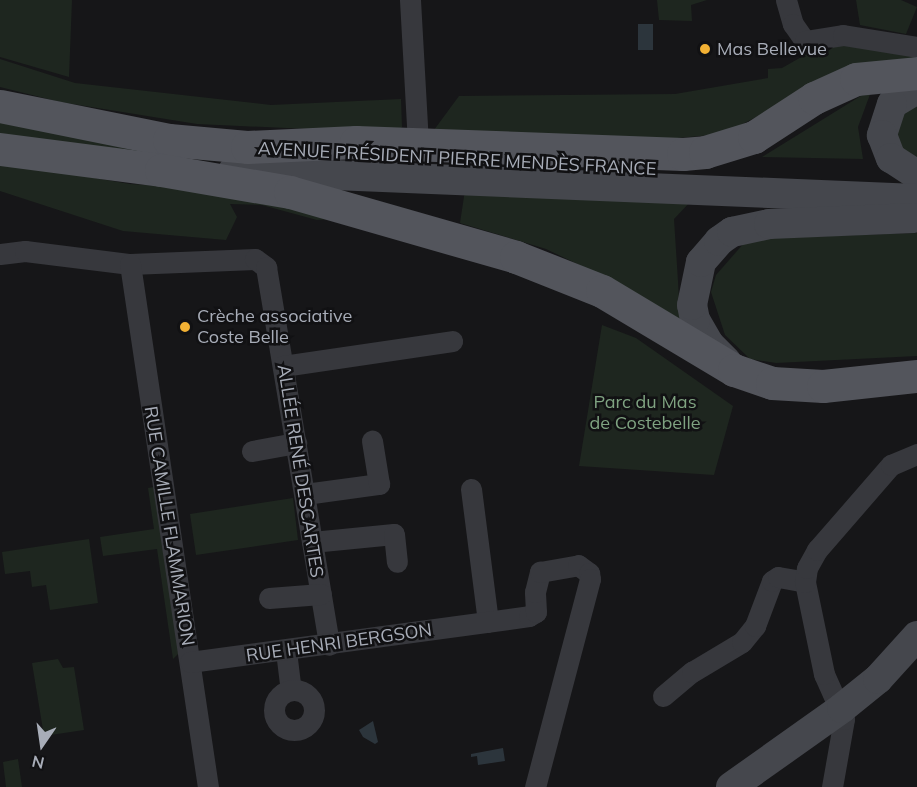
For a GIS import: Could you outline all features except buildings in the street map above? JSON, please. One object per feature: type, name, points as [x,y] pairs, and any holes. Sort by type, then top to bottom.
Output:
[{"type":"main road","points":[[247,147],[417,143],[705,152],[754,137],[834,87],[881,74],[917,73]]},
{"type":"main road","points":[[917,89],[892,105],[882,135],[891,158],[917,176]]},
{"type":"main road","name":"AVENUE PRÉSIDENT PIERRE MENDÈS FRANCE","points":[[0,106],[169,140],[247,147],[471,162],[917,182]]},
{"type":"main road","name":"AVENUE PRÉSIDENT PIERRE MENDÈS FRANCE","points":[[0,149],[161,170],[917,199]]},
{"type":"main road","points":[[161,170],[301,195],[560,272],[612,297],[735,370],[771,383],[798,386],[917,376]]},
{"type":"main road","points":[[735,370],[709,344],[695,320],[692,305],[701,262],[719,241],[732,231],[769,224],[917,218]]},
{"type":"main road","points":[[731,787],[842,708],[878,679],[917,636]]},
{"type":"street","points":[[410,0],[417,143]]},
{"type":"street","points":[[786,0],[793,24],[806,41],[843,35],[917,47]]},
{"type":"street","points":[[0,254],[25,251],[130,264]]},
{"type":"street","name":"ALLÉE RENÉ DESCARTES","points":[[130,264],[255,260],[263,263],[269,271],[329,645]]},
{"type":"street","name":"RUE CAMILLE FLAMMARION","points":[[130,264],[208,787]]},
{"type":"street","points":[[283,366],[452,341]]},
{"type":"street","points":[[305,494],[379,484],[372,441]]},
{"type":"street","points":[[252,451],[296,443]]},
{"type":"street","points":[[832,787],[844,733],[842,708],[824,674],[805,582],[812,558],[832,532],[891,465],[917,454]]},
{"type":"street","points":[[471,489],[489,622]]},
{"type":"street","points":[[312,542],[394,534],[397,562]]},
{"type":"street","name":"RUE HENRI BERGSON","points":[[190,662],[286,651],[517,618],[536,612],[535,592],[540,572],[578,565],[589,573],[535,787]]},
{"type":"street","points":[[663,696],[692,672],[742,642],[755,627],[772,581],[778,577],[805,582]]},
{"type":"street","points":[[269,598],[321,594]]},
{"type":"street","points":[[286,651],[291,690]]},
{"type":"green space","points":[[0,0],[72,0],[69,77],[0,57]]},
{"type":"green space","points":[[657,0],[707,0],[691,5],[692,21],[659,20]]},
{"type":"green space","points":[[856,0],[901,0],[917,7],[906,34],[860,25]]},
{"type":"green space","points":[[826,43],[917,53],[917,61],[774,108],[723,134],[621,143],[434,130],[459,96],[675,94],[768,78],[768,69],[782,68]]},
{"type":"green space","points":[[0,59],[75,83],[271,105],[401,99],[402,127],[396,133],[197,124],[60,102],[0,87]]},
{"type":"green space","points":[[872,89],[858,127],[863,159],[762,157]]},
{"type":"green space","points":[[917,100],[917,161],[894,141],[897,118]]},
{"type":"green space","points":[[0,117],[214,155],[215,161],[0,137]]},
{"type":"green space","points":[[0,162],[130,184],[226,190],[345,218],[317,220],[262,205],[230,204],[237,217],[226,240],[123,231],[0,191]]},
{"type":"green space","points":[[465,190],[692,200],[674,219],[679,300],[702,348],[617,283],[546,249],[460,223]]},
{"type":"green space","points":[[917,233],[917,356],[776,363],[750,359],[725,335],[711,292],[716,275],[744,243],[772,238]]},
{"type":"green space","name":"Parc du Mas de Costebelle","points":[[602,325],[636,338],[733,406],[714,475],[579,466]]},
{"type":"green space","points":[[154,487],[179,653],[173,659],[157,549],[103,556],[100,537],[154,529],[148,488]]},
{"type":"green space","points":[[293,498],[298,540],[196,555],[190,514]]},
{"type":"green space","points":[[89,539],[98,603],[50,610],[46,585],[32,587],[30,571],[5,574],[2,552]]},
{"type":"green space","points":[[58,659],[63,668],[74,667],[84,730],[44,736],[32,663]]},
{"type":"green space","points":[[18,759],[22,787],[6,787],[3,762]]},
{"type":"shaded area","points":[[638,24],[653,24],[653,50],[638,50]]},
{"type":"shaded area","points":[[373,721],[378,742],[375,744],[363,737],[359,730]]},
{"type":"shaded area","points":[[503,748],[505,761],[478,765],[477,756],[471,757],[471,754]]},
{"type":"place","name":"Mas Bellevue","points":[[705,49]]},
{"type":"place","name":"Crèche associative Coste Belle","points":[[185,327]]}]
